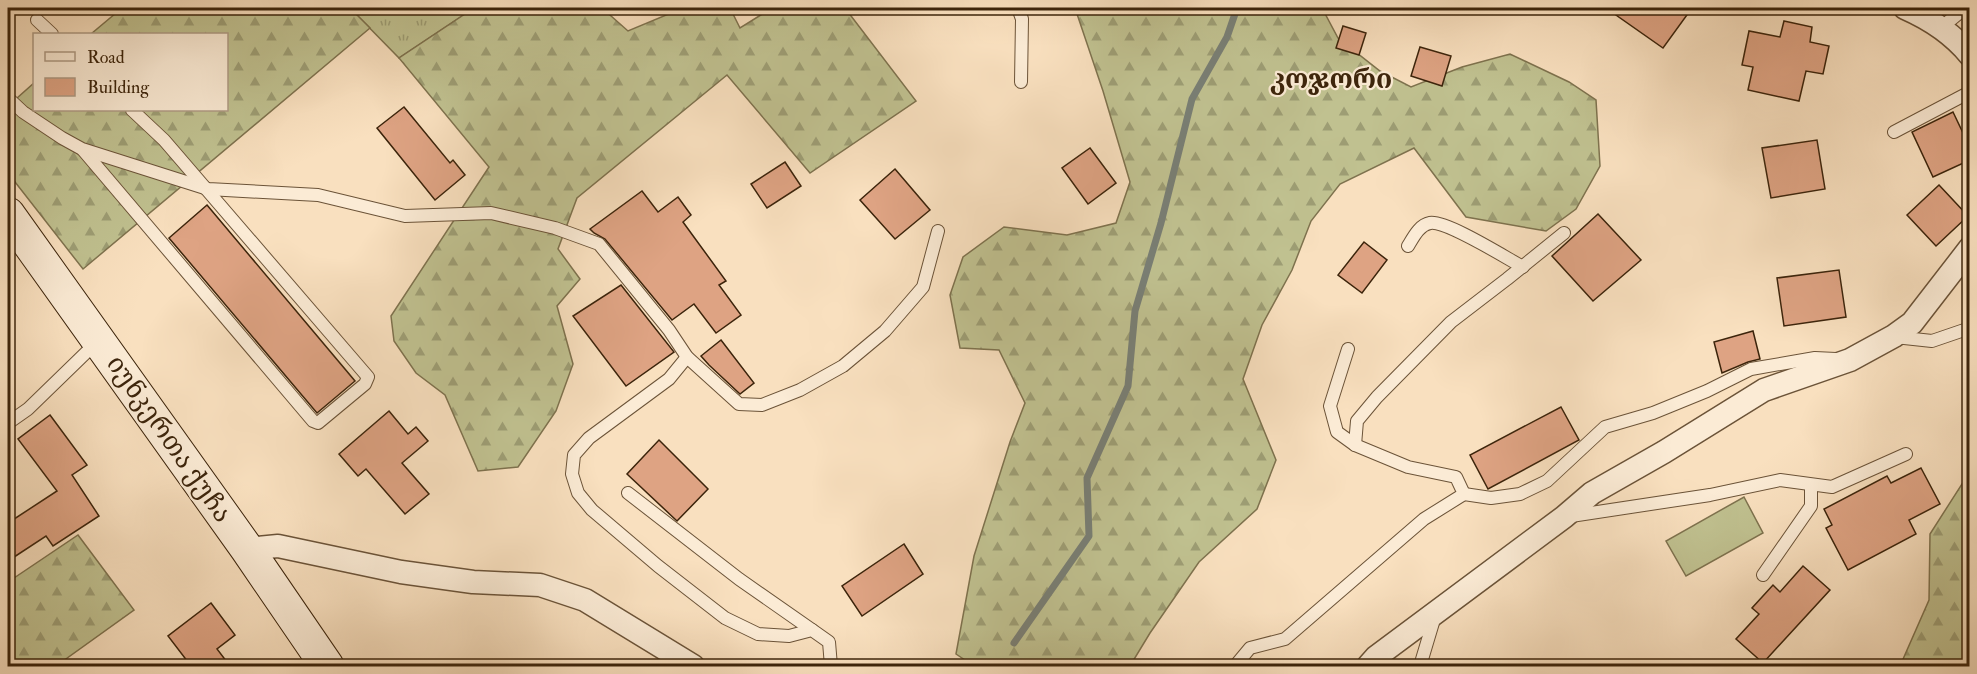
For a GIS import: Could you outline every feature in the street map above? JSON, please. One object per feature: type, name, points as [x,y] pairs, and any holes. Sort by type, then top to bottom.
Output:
[{"type":"main road","name":"იუნკერთა ქუჩა","points":[[8,214],[247,549],[327,666]]},
{"type":"street","points":[[1905,8],[1942,27],[1970,55]]},
{"type":"street","points":[[1368,666],[1376,657],[1564,517],[1592,493],[1764,390],[1851,360],[1894,336],[1912,323],[1970,248]]},
{"type":"street","points":[[247,549],[278,546],[401,572],[474,582],[540,585],[585,600],[693,666]]},
{"type":"lane","points":[[1018,8],[1022,19],[1022,82]]},
{"type":"lane","points":[[1942,27],[1965,8]]},
{"type":"lane","points":[[37,20],[51,33]]},
{"type":"lane","points":[[1894,132],[1970,92]]},
{"type":"lane","points":[[8,98],[23,112],[82,149],[208,189],[318,195],[405,216],[491,213],[555,228],[599,244],[669,330],[687,357],[739,404],[762,405],[800,390],[843,366],[885,331],[922,286],[938,231]]},
{"type":"lane","points":[[82,149],[313,421],[318,423],[365,384],[368,377],[208,189],[164,140],[133,111]]},
{"type":"lane","points":[[1408,246],[1420,228],[1431,223],[1444,225],[1522,267]]},
{"type":"lane","points":[[1355,445],[1357,421],[1377,397],[1451,322],[1564,232]]},
{"type":"lane","points":[[1894,336],[1932,341],[1970,327]]},
{"type":"lane","points":[[8,423],[28,409],[99,340]]},
{"type":"lane","points":[[1348,349],[1330,406],[1337,432],[1355,445],[1408,466],[1456,477],[1464,494]]},
{"type":"lane","points":[[687,357],[669,379],[589,438],[574,455],[572,474],[578,493],[592,510],[658,566],[725,618],[758,634],[789,636],[812,630]]},
{"type":"lane","points":[[1236,666],[1250,648],[1285,639],[1424,519],[1464,494],[1491,498],[1520,494],[1547,481],[1605,427],[1653,413],[1707,391],[1751,369],[1815,358],[1851,360]]},
{"type":"lane","points":[[1564,517],[1710,495],[1780,480],[1832,487],[1906,454]]},
{"type":"lane","points":[[1763,575],[1811,506],[1811,485]]},
{"type":"lane","points":[[628,493],[739,579],[829,642],[831,666]]},
{"type":"lane","points":[[1420,666],[1436,612]]},
{"type":"green space","points":[[122,8],[350,8],[370,28],[83,269],[8,173],[8,106],[33,84],[33,111],[228,111],[228,33],[92,33]]},
{"type":"green space","points":[[350,8],[474,8],[399,58]]},
{"type":"green space","points":[[474,8],[602,8],[628,31],[683,8],[730,8],[740,28],[772,8],[845,8],[916,101],[810,173],[727,75],[577,198],[558,249],[580,279],[557,306],[573,364],[556,411],[518,467],[478,471],[445,395],[416,373],[394,341],[391,316],[489,167],[399,58]]},
{"type":"green space","points":[[1075,8],[1322,8],[1338,38],[1380,71],[1411,87],[1462,67],[1510,54],[1569,82],[1596,100],[1600,166],[1576,209],[1546,231],[1466,217],[1414,148],[1340,184],[1311,221],[1292,270],[1262,325],[1243,379],[1276,460],[1257,509],[1199,562],[1130,666],[974,666],[956,654],[974,556],[1010,442],[1025,403],[999,350],[960,348],[950,295],[963,257],[1004,227],[1067,235],[1116,223],[1130,182]]},
{"type":"green space","points":[[1969,473],[1969,666],[1900,666],[1929,600],[1930,534]]},
{"type":"green space","points":[[1744,497],[1763,533],[1686,576],[1666,541]]},
{"type":"green space","points":[[78,535],[134,610],[56,666],[8,666],[8,575],[11,580]]},
{"type":"building","points":[[1606,8],[1692,8],[1663,48]]},
{"type":"building","points":[[1784,21],[1812,27],[1810,42],[1829,46],[1823,74],[1806,71],[1799,101],[1748,90],[1753,67],[1742,65],[1749,31],[1780,37]]},
{"type":"building","points":[[1343,26],[1366,33],[1359,55],[1336,48]]},
{"type":"building","points":[[1420,47],[1451,56],[1442,86],[1411,76]]},
{"type":"building","points":[[404,107],[450,163],[453,160],[465,175],[435,200],[377,128]]},
{"type":"building","points":[[1953,112],[1964,135],[1970,133],[1970,160],[1933,177],[1912,132]]},
{"type":"building","points":[[1817,140],[1825,189],[1771,198],[1762,148]]},
{"type":"building","points":[[1090,148],[1116,183],[1088,204],[1062,168]]},
{"type":"building","points":[[785,162],[801,186],[767,208],[751,184]]},
{"type":"building","points":[[895,169],[930,210],[895,239],[860,200]]},
{"type":"building","points":[[1939,185],[1968,216],[1936,246],[1907,215]]},
{"type":"building","points":[[642,191],[658,212],[678,197],[691,215],[683,222],[726,281],[719,285],[741,315],[716,333],[694,304],[672,320],[605,239],[590,229]]},
{"type":"building","points":[[207,205],[355,381],[317,413],[169,238]]},
{"type":"building","points":[[1598,214],[1641,260],[1593,301],[1552,256]]},
{"type":"building","points":[[1364,242],[1387,260],[1362,293],[1338,275]]},
{"type":"building","points":[[1839,270],[1846,317],[1784,326],[1777,278]]},
{"type":"building","points":[[621,285],[674,352],[626,386],[573,316]]},
{"type":"building","points":[[1753,331],[1760,359],[1722,373],[1714,342]]},
{"type":"building","points":[[721,340],[754,383],[740,394],[701,356]]},
{"type":"building","points":[[1561,407],[1579,440],[1488,489],[1470,455]]},
{"type":"building","points":[[389,411],[408,434],[416,427],[428,441],[402,463],[429,494],[405,514],[366,469],[358,476],[339,454]]},
{"type":"building","points":[[50,415],[87,465],[72,475],[99,516],[53,546],[46,536],[8,561],[8,523],[57,491],[18,439]]},
{"type":"building","points":[[659,440],[708,489],[677,521],[627,474]]},
{"type":"building","points":[[1921,468],[1940,504],[1909,520],[1916,534],[1848,570],[1826,528],[1832,525],[1824,509],[1887,476],[1891,483]]},
{"type":"building","points":[[904,544],[923,574],[862,616],[842,586]]},
{"type":"building","points":[[1803,566],[1830,590],[1763,663],[1736,639],[1759,614],[1752,608],[1773,585],[1780,592]]},
{"type":"building","points":[[211,603],[235,635],[217,649],[230,666],[191,666],[168,636]]},
{"type":"waterway","points":[[1014,643],[1089,536],[1087,478],[1128,386],[1135,311],[1161,223],[1192,99],[1227,37],[1237,8]]},
{"type":"district","name":"კოჯორი","points":[[1331,79]]}]
